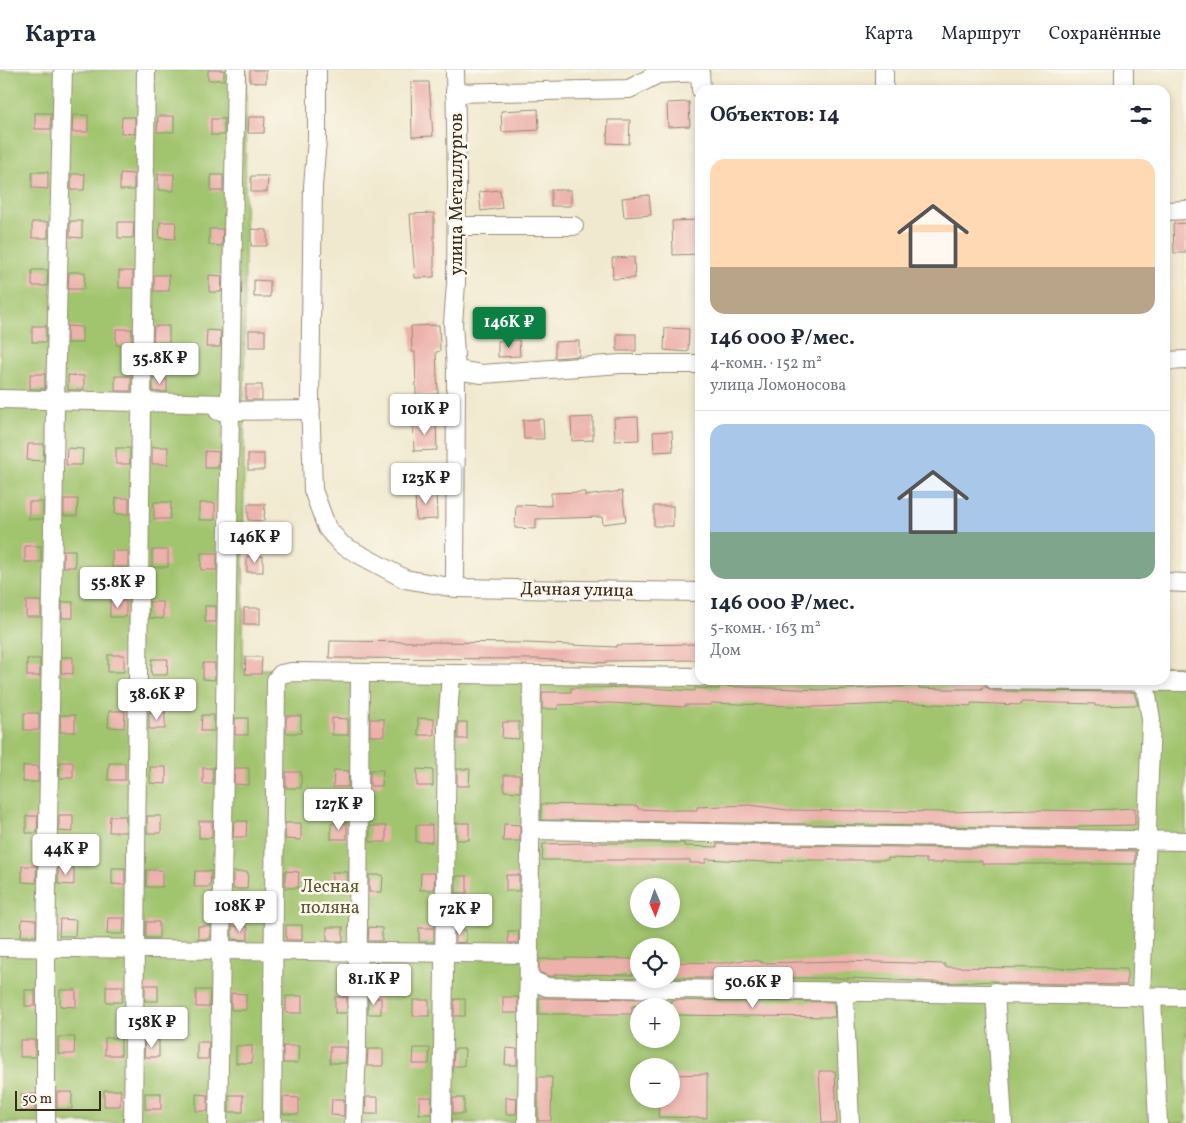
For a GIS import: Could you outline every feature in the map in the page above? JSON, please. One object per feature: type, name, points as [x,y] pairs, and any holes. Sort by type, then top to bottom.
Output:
[{"type":"street","points":[[46,1123],[46,948],[55,404],[63,70]]},
{"type":"street","points":[[133,1123],[146,70]]},
{"type":"street","points":[[141,406],[230,404],[236,70]]},
{"type":"street","name":"Дачная улица","points":[[317,70],[317,140],[313,186],[311,410],[313,490],[327,528],[342,546],[405,579],[455,588],[695,592]]},
{"type":"street","name":"улица Металлургов","points":[[455,70],[457,226],[453,323],[456,370],[455,588]]},
{"type":"street","points":[[884,70],[884,85]]},
{"type":"street","points":[[1124,70],[1124,85]]},
{"type":"street","points":[[455,93],[549,93],[629,89],[658,74],[700,78]]},
{"type":"street","points":[[1170,211],[1186,210]]},
{"type":"street","points":[[457,226],[574,226]]},
{"type":"street","points":[[1170,361],[1186,360]]},
{"type":"street","points":[[456,370],[482,374],[621,364],[695,364]]},
{"type":"street","points":[[0,399],[55,404]]},
{"type":"street","points":[[0,406],[55,404],[230,411],[311,410]]},
{"type":"street","points":[[218,1123],[230,411]]},
{"type":"street","points":[[1170,582],[1186,583]]},
{"type":"street","points":[[272,1123],[276,680],[281,674],[291,672],[360,672],[695,677]]},
{"type":"street","points":[[354,1123],[358,952],[360,672]]},
{"type":"street","points":[[442,1123],[447,729],[451,674]]},
{"type":"street","points":[[527,1123],[532,830],[532,675]]},
{"type":"street","points":[[1170,682],[1186,682]]},
{"type":"street","points":[[1142,685],[1146,690],[1151,719],[1145,840],[1146,997],[1158,1123]]},
{"type":"street","points":[[532,830],[1186,841]]},
{"type":"street","points":[[0,947],[530,954]]},
{"type":"street","points":[[529,979],[547,987],[995,992],[1186,997]]},
{"type":"street","points":[[844,990],[850,1123]]},
{"type":"street","points":[[995,992],[1003,1123]]},
{"type":"green space","name":"Лесная поляна","points":[[0,70],[246,70],[243,669],[695,668],[695,685],[1170,685],[1170,666],[1186,666],[1186,1123],[0,1123]]},
{"type":"building","points":[[208,70],[224,70],[224,80],[208,80]]},
{"type":"building","points":[[250,70],[266,70],[266,83],[250,82]]},
{"type":"building","points":[[411,82],[429,82],[433,136],[412,137]]},
{"type":"building","points":[[689,102],[690,126],[668,127],[667,103]]},
{"type":"building","points":[[538,109],[539,130],[502,132],[501,111]]},
{"type":"building","points":[[35,113],[51,113],[51,129],[35,129]]},
{"type":"building","points":[[73,115],[88,115],[88,132],[72,132]]},
{"type":"building","points":[[158,116],[174,116],[174,132],[157,132]]},
{"type":"building","points":[[122,117],[135,117],[135,134],[121,133]]},
{"type":"building","points":[[249,117],[265,117],[264,133],[248,133]]},
{"type":"building","points":[[211,119],[224,119],[224,135],[211,135]]},
{"type":"building","points":[[608,120],[630,120],[629,144],[607,143]]},
{"type":"building","points":[[32,172],[48,172],[48,189],[32,188]]},
{"type":"building","points":[[120,173],[134,174],[134,190],[120,190]]},
{"type":"building","points":[[71,174],[85,174],[84,190],[71,190]]},
{"type":"building","points":[[158,174],[174,174],[174,191],[158,190]]},
{"type":"building","points":[[211,175],[223,175],[223,191],[211,191]]},
{"type":"building","points":[[251,176],[268,176],[267,192],[251,192]]},
{"type":"building","points":[[500,190],[502,208],[481,211],[479,192]]},
{"type":"building","points":[[551,190],[571,190],[571,206],[551,206]]},
{"type":"building","points":[[649,195],[651,215],[624,217],[622,198]]},
{"type":"building","points":[[434,213],[434,277],[415,278],[410,214]]},
{"type":"building","points":[[695,220],[695,254],[673,255],[672,221]]},
{"type":"building","points":[[70,221],[82,221],[82,238],[70,237]]},
{"type":"building","points":[[32,222],[48,222],[48,238],[32,238]]},
{"type":"building","points":[[118,222],[134,222],[133,238],[118,238]]},
{"type":"building","points":[[160,222],[176,222],[175,239],[159,238]]},
{"type":"building","points":[[1186,223],[1186,253],[1174,253],[1173,224]]},
{"type":"building","points":[[209,229],[223,229],[222,246],[209,245]]},
{"type":"building","points":[[251,229],[267,230],[267,246],[251,246]]},
{"type":"building","points":[[634,257],[635,278],[613,279],[612,258]]},
{"type":"building","points":[[32,270],[48,270],[47,286],[32,286]]},
{"type":"building","points":[[119,271],[133,271],[133,288],[119,288]]},
{"type":"building","points":[[69,272],[85,272],[84,289],[68,289]]},
{"type":"building","points":[[154,275],[169,275],[169,291],[154,291]]},
{"type":"building","points":[[209,275],[222,276],[221,292],[209,292]]},
{"type":"building","points":[[254,280],[270,281],[270,297],[254,297]]},
{"type":"building","points":[[439,325],[440,351],[436,352],[438,394],[416,395],[415,352],[412,352],[411,326]]},
{"type":"building","points":[[32,326],[46,326],[46,342],[32,342]]},
{"type":"building","points":[[67,326],[82,327],[82,343],[67,343]]},
{"type":"building","points":[[154,326],[169,326],[169,343],[153,342]]},
{"type":"building","points":[[665,328],[689,329],[688,352],[664,350]]},
{"type":"building","points":[[116,329],[132,329],[132,346],[116,345]]},
{"type":"building","points":[[207,330],[221,331],[220,347],[206,347]]},
{"type":"building","points":[[249,330],[265,330],[265,347],[249,347]]},
{"type":"building","points":[[617,334],[636,334],[636,351],[617,351]]},
{"type":"building","points":[[519,340],[520,356],[498,357],[498,341]]},
{"type":"building","points":[[579,341],[579,356],[555,358],[555,342]]},
{"type":"building","points":[[30,374],[45,374],[45,389],[30,389]]},
{"type":"building","points":[[68,375],[84,376],[84,390],[68,390]]},
{"type":"building","points":[[115,376],[131,376],[131,391],[115,391]]},
{"type":"building","points":[[153,378],[167,379],[167,392],[153,392]]},
{"type":"building","points":[[246,385],[262,385],[262,400],[246,400]]},
{"type":"building","points":[[593,417],[593,440],[572,441],[571,418]]},
{"type":"building","points":[[638,417],[639,440],[615,441],[614,418]]},
{"type":"building","points":[[543,419],[544,439],[524,439],[523,420]]},
{"type":"building","points":[[436,421],[437,450],[414,451],[413,422]]},
{"type":"building","points":[[672,431],[673,451],[654,452],[653,432]]},
{"type":"building","points":[[28,444],[44,444],[43,461],[27,460]]},
{"type":"building","points":[[152,447],[168,447],[168,464],[152,464]]},
{"type":"building","points":[[67,448],[83,449],[82,465],[66,465]]},
{"type":"building","points":[[116,448],[130,448],[130,464],[116,464]]},
{"type":"building","points":[[205,451],[219,452],[218,468],[205,468]]},
{"type":"building","points":[[248,454],[264,454],[264,470],[248,470]]},
{"type":"building","points":[[436,490],[437,519],[416,520],[415,491]]},
{"type":"building","points":[[622,491],[626,521],[603,524],[602,517],[536,519],[536,529],[515,528],[516,505],[551,506],[551,493],[585,492],[585,496]]},
{"type":"building","points":[[116,498],[129,498],[129,514],[115,514]]},
{"type":"building","points":[[64,499],[78,499],[77,516],[64,516]]},
{"type":"building","points":[[29,502],[43,502],[43,519],[29,519]]},
{"type":"building","points":[[154,502],[171,502],[170,519],[154,519]]},
{"type":"building","points":[[199,503],[215,503],[215,520],[199,520]]},
{"type":"building","points":[[248,504],[265,504],[264,521],[248,520]]},
{"type":"building","points":[[654,506],[673,506],[673,526],[654,526]]},
{"type":"building","points":[[25,546],[41,546],[41,562],[25,562]]},
{"type":"building","points":[[63,550],[75,550],[75,567],[63,567]]},
{"type":"building","points":[[152,550],[168,550],[168,567],[152,567]]},
{"type":"building","points":[[112,551],[128,551],[128,567],[112,567]]},
{"type":"building","points":[[201,553],[217,553],[217,570],[201,570]]},
{"type":"building","points":[[247,556],[263,556],[263,572],[247,572]]},
{"type":"building","points":[[26,601],[41,601],[41,617],[26,617]]},
{"type":"building","points":[[110,601],[126,601],[126,617],[110,617]]},
{"type":"building","points":[[62,602],[73,602],[73,618],[62,618]]},
{"type":"building","points":[[149,602],[163,602],[163,619],[149,618]]},
{"type":"building","points":[[205,606],[216,606],[216,622],[205,622]]},
{"type":"building","points":[[244,608],[260,608],[260,624],[244,624]]},
{"type":"building","points":[[330,641],[526,643],[616,647],[617,645],[695,644],[695,660],[606,661],[606,663],[537,659],[329,658]]},
{"type":"building","points":[[108,655],[124,655],[124,672],[108,672]]},
{"type":"building","points":[[61,657],[73,657],[73,674],[61,673]]},
{"type":"building","points":[[246,657],[262,657],[261,674],[245,674]]},
{"type":"building","points":[[27,659],[40,659],[40,676],[27,676]]},
{"type":"building","points":[[152,659],[168,659],[167,675],[151,675]]},
{"type":"building","points":[[203,663],[215,663],[215,680],[203,679]]},
{"type":"building","points":[[719,686],[822,690],[919,686],[919,688],[945,689],[982,689],[982,687],[986,687],[994,691],[1134,692],[1138,705],[1095,706],[1095,704],[1021,702],[1021,705],[971,703],[971,706],[893,702],[892,704],[816,707],[711,703],[711,705],[685,705],[685,707],[609,703],[558,705],[558,709],[542,709],[542,692],[571,692],[571,688],[636,687],[695,691],[695,688],[719,689]]},
{"type":"building","points":[[109,711],[125,711],[124,728],[108,727]]},
{"type":"building","points":[[149,712],[165,712],[165,729],[149,729]]},
{"type":"building","points":[[24,713],[39,713],[39,730],[24,730]]},
{"type":"building","points":[[60,715],[75,715],[75,732],[60,732]]},
{"type":"building","points":[[202,715],[214,715],[214,731],[201,731]]},
{"type":"building","points":[[286,716],[301,716],[301,733],[286,733]]},
{"type":"building","points":[[235,718],[248,718],[248,735],[235,735]]},
{"type":"building","points":[[332,718],[348,719],[348,735],[332,735]]},
{"type":"building","points":[[418,718],[434,719],[434,735],[418,735]]},
{"type":"building","points":[[370,719],[384,719],[384,736],[370,736]]},
{"type":"building","points":[[458,722],[467,722],[467,739],[458,739]]},
{"type":"building","points":[[503,722],[519,722],[519,739],[502,738]]},
{"type":"building","points":[[60,762],[73,762],[73,778],[59,778]]},
{"type":"building","points":[[109,763],[125,763],[125,780],[108,780]]},
{"type":"building","points":[[23,766],[38,766],[38,782],[23,782]]},
{"type":"building","points":[[150,767],[166,767],[166,784],[150,783]]},
{"type":"building","points":[[203,768],[213,768],[213,784],[203,784]]},
{"type":"building","points":[[235,768],[249,768],[249,785],[234,784]]},
{"type":"building","points":[[417,769],[433,770],[433,786],[417,786]]},
{"type":"building","points":[[457,769],[470,769],[469,786],[457,786]]},
{"type":"building","points":[[334,770],[349,771],[348,787],[333,787]]},
{"type":"building","points":[[370,770],[383,770],[382,786],[370,786]]},
{"type":"building","points":[[286,772],[301,772],[301,788],[286,788]]},
{"type":"building","points":[[504,775],[520,775],[520,792],[504,791]]},
{"type":"building","points":[[541,804],[638,806],[638,809],[662,810],[697,810],[697,807],[750,805],[787,810],[944,812],[1093,811],[1135,808],[1135,825],[1078,826],[1078,828],[541,820]]},
{"type":"building","points":[[59,815],[73,815],[73,832],[59,831]]},
{"type":"building","points":[[26,816],[38,816],[37,833],[26,833]]},
{"type":"building","points":[[110,816],[126,816],[126,832],[109,832]]},
{"type":"building","points":[[147,816],[161,816],[161,833],[147,833]]},
{"type":"building","points":[[199,821],[212,821],[212,838],[199,838]]},
{"type":"building","points":[[234,821],[247,821],[246,837],[233,837]]},
{"type":"building","points":[[285,823],[301,823],[301,840],[285,839]]},
{"type":"building","points":[[331,823],[347,823],[347,839],[331,839]]},
{"type":"building","points":[[456,823],[469,823],[469,840],[456,840]]},
{"type":"building","points":[[504,824],[520,825],[520,841],[503,841]]},
{"type":"building","points":[[416,825],[432,825],[432,842],[416,842]]},
{"type":"building","points":[[370,826],[386,826],[386,842],[370,842]]},
{"type":"building","points":[[684,843],[684,846],[717,847],[717,844],[1135,851],[1135,864],[982,864],[982,861],[926,863],[926,859],[888,858],[888,860],[783,860],[783,863],[706,859],[706,863],[690,863],[690,860],[542,860],[543,844]]},
{"type":"building","points":[[22,866],[37,866],[36,883],[22,882]]},
{"type":"building","points":[[58,868],[74,868],[74,885],[58,884]]},
{"type":"building","points":[[112,868],[125,868],[125,885],[112,884]]},
{"type":"building","points":[[146,870],[162,870],[162,887],[146,887]]},
{"type":"building","points":[[195,871],[211,871],[210,887],[194,887]]},
{"type":"building","points":[[285,871],[299,872],[298,888],[285,888]]},
{"type":"building","points":[[233,872],[248,872],[247,889],[233,889]]},
{"type":"building","points":[[332,872],[348,872],[348,888],[332,888]]},
{"type":"building","points":[[421,873],[435,873],[434,890],[420,890]]},
{"type":"building","points":[[369,875],[383,875],[382,892],[369,892]]},
{"type":"building","points":[[506,875],[519,875],[519,891],[506,891]]},
{"type":"building","points":[[456,876],[467,876],[467,893],[456,893]]},
{"type":"building","points":[[108,918],[124,918],[123,934],[107,934]]},
{"type":"building","points":[[22,919],[36,920],[36,936],[21,936]]},
{"type":"building","points":[[60,919],[76,920],[75,936],[59,936]]},
{"type":"building","points":[[146,922],[159,922],[159,938],[146,938]]},
{"type":"building","points":[[286,925],[302,925],[302,940],[286,940]]},
{"type":"building","points":[[198,926],[211,926],[210,939],[198,939]]},
{"type":"building","points":[[232,926],[248,927],[248,940],[232,939]]},
{"type":"building","points":[[327,927],[343,927],[343,941],[327,941]]},
{"type":"building","points":[[369,927],[382,928],[382,941],[368,941]]},
{"type":"building","points":[[419,928],[434,928],[434,942],[419,942]]},
{"type":"building","points":[[455,929],[466,930],[466,943],[455,942]]},
{"type":"building","points":[[508,931],[519,931],[518,943],[508,943]]},
{"type":"building","points":[[539,959],[630,959],[630,975],[555,974],[555,976],[548,976],[539,972]]},
{"type":"building","points":[[745,960],[761,961],[761,963],[843,961],[945,964],[945,967],[1127,969],[1127,985],[1001,983],[995,981],[954,983],[852,978],[680,978],[680,962],[723,963]]},
{"type":"building","points":[[145,985],[158,985],[158,1001],[145,1001]]},
{"type":"building","points":[[106,986],[123,986],[122,1002],[106,1002]]},
{"type":"building","points":[[25,990],[35,990],[35,1006],[25,1006]]},
{"type":"building","points":[[60,990],[76,990],[76,1007],[60,1006]]},
{"type":"building","points":[[196,990],[210,990],[209,1007],[196,1007]]},
{"type":"building","points":[[231,993],[246,994],[246,1010],[231,1010]]},
{"type":"building","points":[[286,996],[302,996],[302,1013],[286,1013]]},
{"type":"building","points":[[335,997],[347,997],[347,1013],[335,1013]]},
{"type":"building","points":[[503,997],[518,997],[518,1013],[503,1013]]},
{"type":"building","points":[[368,998],[381,998],[381,1014],[368,1014]]},
{"type":"building","points":[[539,998],[630,999],[630,1014],[539,1014]]},
{"type":"building","points":[[454,999],[465,999],[465,1016],[454,1016]]},
{"type":"building","points":[[413,1000],[429,1000],[429,1016],[413,1016]]},
{"type":"building","points":[[680,1000],[834,1002],[835,1017],[680,1015]]},
{"type":"building","points":[[58,1037],[75,1037],[74,1054],[58,1054]]},
{"type":"building","points":[[105,1038],[121,1038],[121,1055],[105,1055]]},
{"type":"building","points":[[20,1040],[35,1040],[35,1057],[20,1057]]},
{"type":"building","points":[[145,1040],[159,1040],[159,1057],[144,1057]]},
{"type":"building","points":[[197,1042],[209,1042],[208,1059],[197,1059]]},
{"type":"building","points":[[236,1046],[252,1046],[252,1063],[236,1063]]},
{"type":"building","points":[[283,1046],[299,1046],[298,1063],[283,1063]]},
{"type":"building","points":[[330,1047],[346,1047],[346,1063],[330,1063]]},
{"type":"building","points":[[414,1048],[430,1048],[429,1064],[413,1064]]},
{"type":"building","points":[[506,1048],[517,1049],[517,1065],[505,1065]]},
{"type":"building","points":[[368,1049],[383,1049],[383,1066],[367,1066]]},
{"type":"building","points":[[454,1049],[465,1049],[464,1066],[453,1066]]},
{"type":"building","points":[[819,1071],[835,1071],[837,1123],[822,1123]]},
{"type":"building","points":[[707,1074],[707,1118],[658,1117],[659,1108],[680,1108],[680,1075]]},
{"type":"building","points":[[538,1077],[552,1077],[551,1121],[538,1121]]},
{"type":"building","points":[[104,1090],[121,1090],[120,1106],[104,1106]]},
{"type":"building","points":[[57,1092],[72,1092],[72,1109],[57,1109]]},
{"type":"building","points":[[145,1093],[161,1093],[161,1109],[145,1109]]},
{"type":"building","points":[[21,1094],[35,1094],[35,1111],[21,1111]]},
{"type":"building","points":[[196,1094],[208,1095],[208,1111],[196,1111]]},
{"type":"building","points":[[229,1095],[243,1095],[243,1112],[229,1112]]},
{"type":"building","points":[[283,1097],[299,1098],[299,1114],[283,1114]]},
{"type":"building","points":[[366,1097],[378,1097],[378,1114],[365,1114]]},
{"type":"building","points":[[419,1097],[432,1097],[431,1114],[419,1114]]},
{"type":"building","points":[[506,1097],[517,1098],[516,1114],[506,1114]]},
{"type":"building","points":[[453,1098],[464,1098],[464,1114],[453,1114]]},
{"type":"building","points":[[332,1099],[344,1099],[344,1116],[331,1115]]}]
